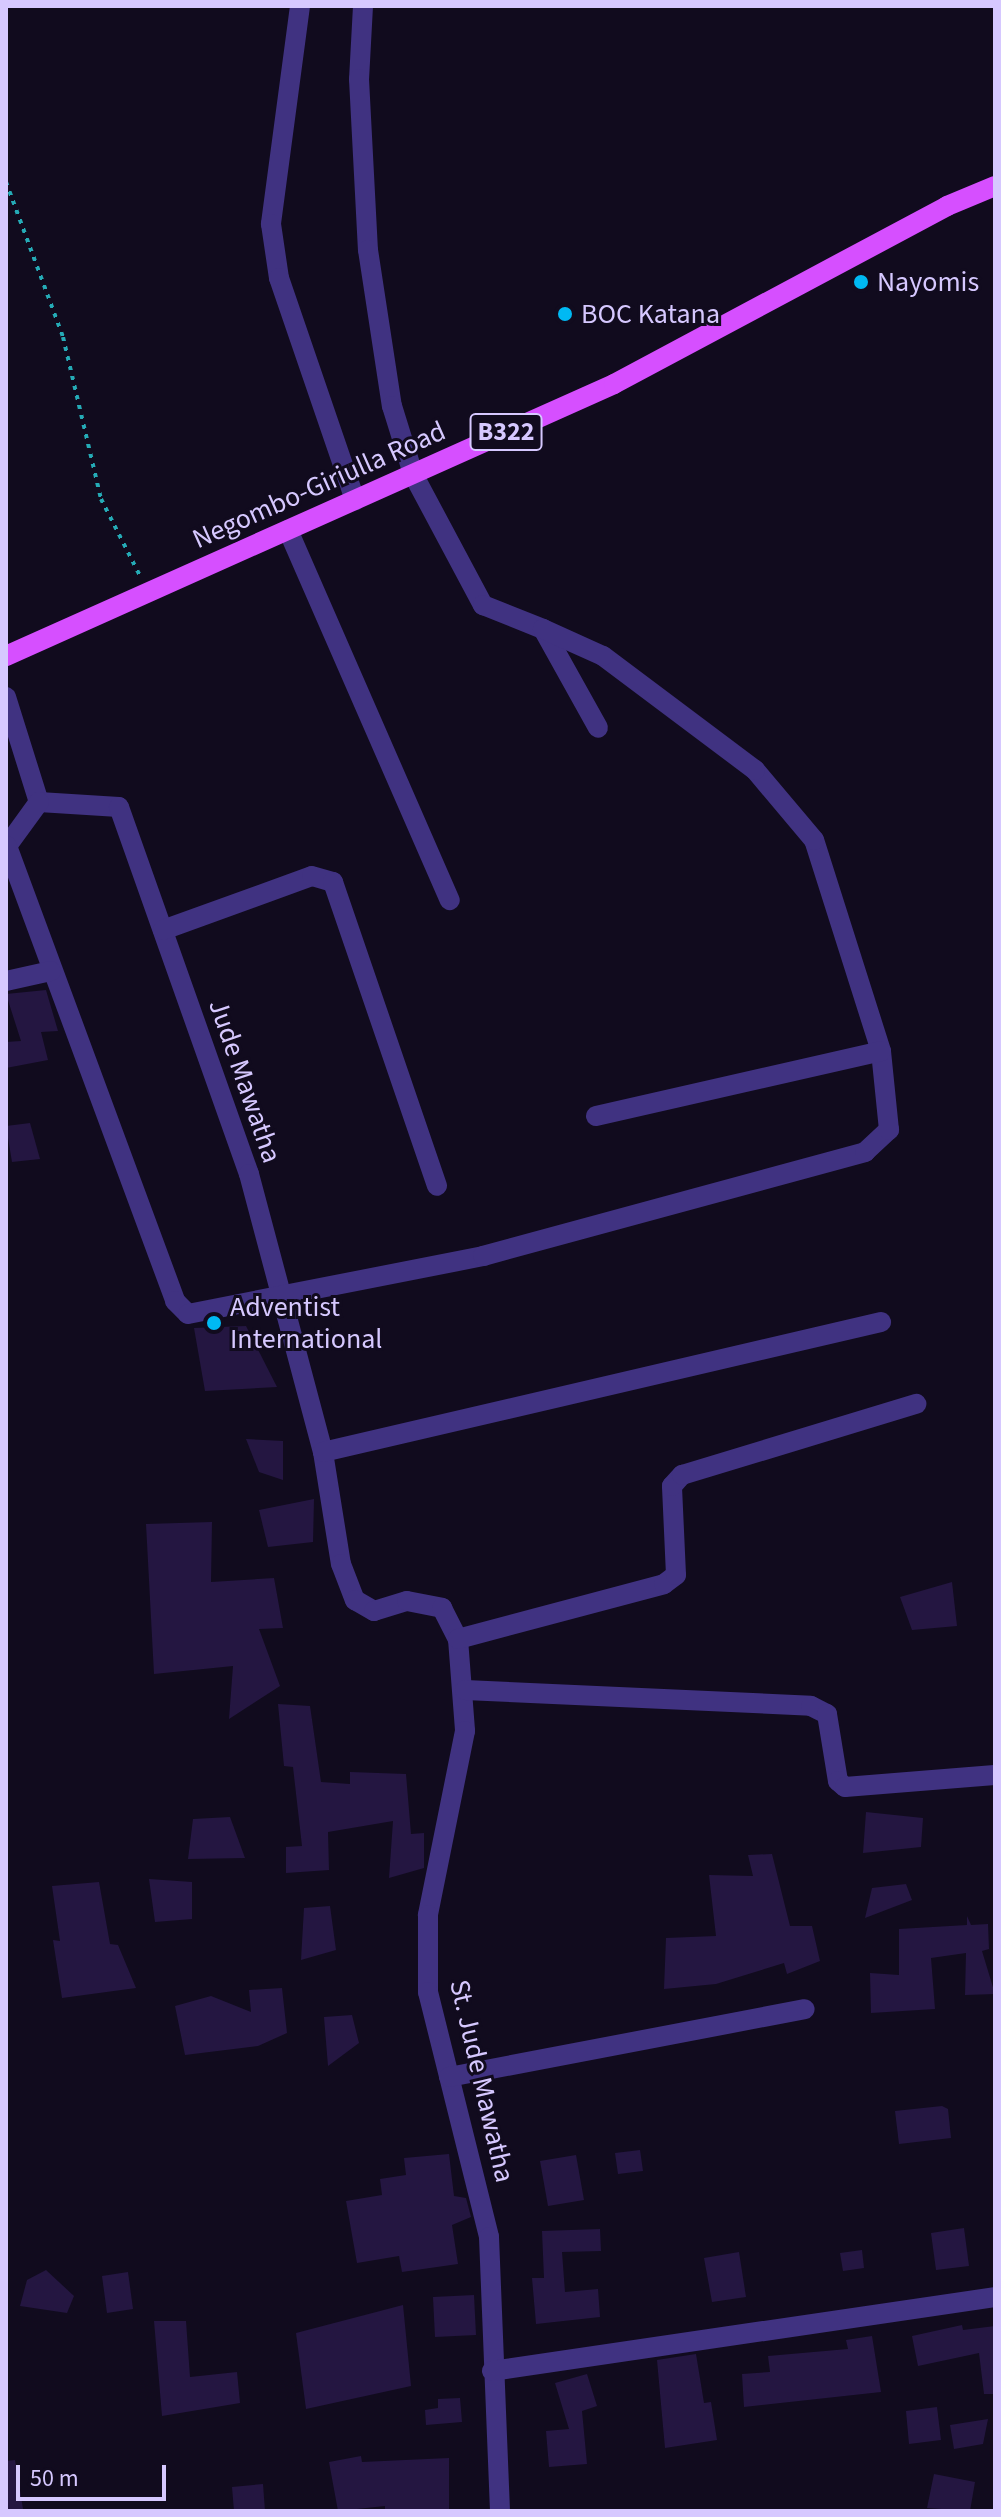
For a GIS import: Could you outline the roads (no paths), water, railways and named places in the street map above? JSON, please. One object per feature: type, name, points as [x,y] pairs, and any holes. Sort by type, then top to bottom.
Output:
[{"type":"main road","name":"Negombo-Giriulla Road","points":[[6,656],[614,384],[947,206],[995,186]]},
{"type":"street","points":[[300,6],[271,224],[279,278],[355,500]]},
{"type":"street","points":[[6,697],[39,802],[7,846],[175,1301],[188,1314],[283,1292],[483,1256],[865,1152],[889,1130],[881,1051],[814,840],[755,770],[603,656],[483,605],[413,474],[392,406],[368,250],[359,79],[363,6]]},
{"type":"street","points":[[288,530],[450,900]]},
{"type":"street","points":[[543,629],[598,728]]},
{"type":"street","name":"Jude Mawatha","points":[[39,802],[119,807],[249,1174],[283,1292],[323,1452],[341,1564]]},
{"type":"street","points":[[163,930],[312,876],[333,882],[437,1186]]},
{"type":"street","points":[[6,981],[51,971]]},
{"type":"street","points":[[596,1116],[881,1051]]},
{"type":"street","points":[[323,1452],[881,1322]]},
{"type":"street","points":[[458,1639],[664,1584],[676,1575],[672,1486],[682,1475],[916,1404]]},
{"type":"street","name":"St. Jude Mawatha","points":[[341,1564],[355,1600],[374,1611],[407,1601],[442,1608],[458,1639],[465,1690],[465,1731],[428,1915],[428,1992],[489,2237],[500,2511]]},
{"type":"street","points":[[465,1690],[811,1706],[827,1714],[838,1781],[845,1787],[995,1775]]},
{"type":"street","points":[[449,2077],[805,2009]]},
{"type":"street","points":[[492,2371],[995,2297]]},
{"type":"place","name":"Nayomis","points":[[861,282]]},
{"type":"place","name":"BOC Katana","points":[[565,314]]},
{"type":"place","name":"Adventist International","points":[[214,1323]]}]
